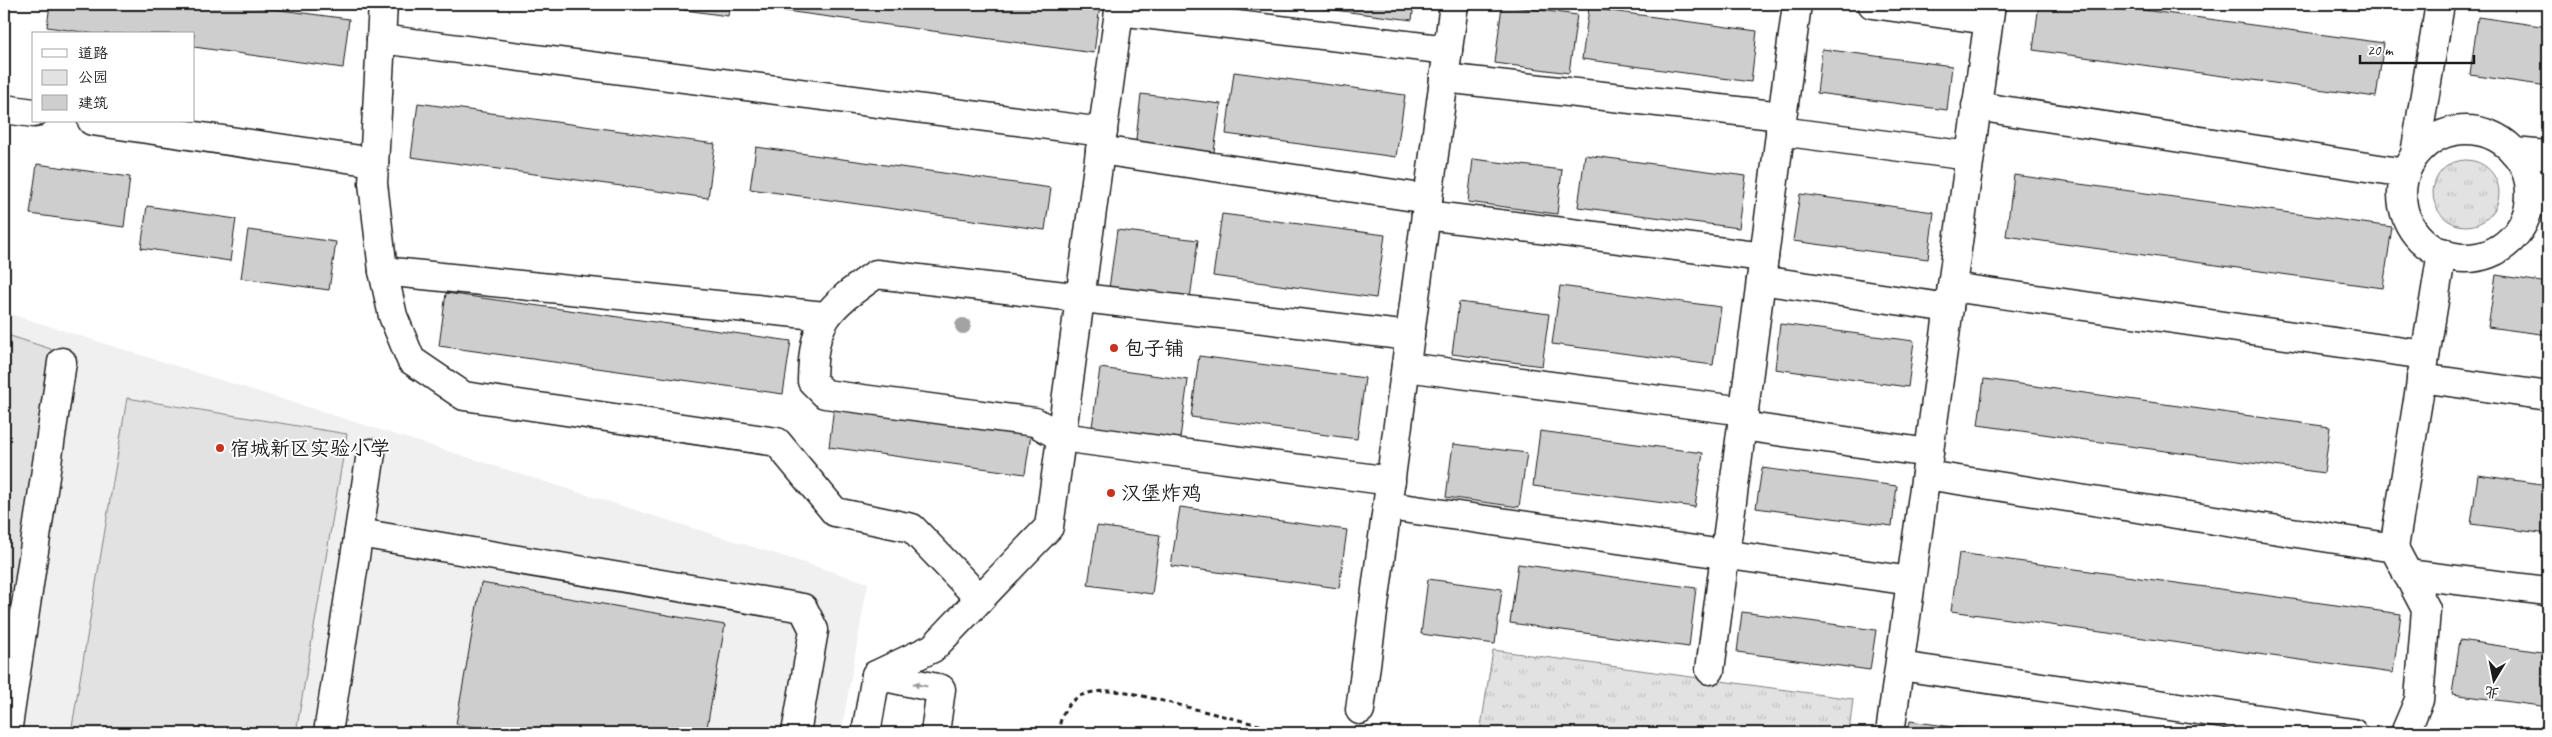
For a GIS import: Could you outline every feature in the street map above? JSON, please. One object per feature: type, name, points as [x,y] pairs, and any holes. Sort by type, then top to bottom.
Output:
[{"type":"street","points":[[383,4],[373,182],[383,271],[393,316],[411,360],[464,396],[777,442],[835,512],[912,528],[980,599]]},
{"type":"street","points":[[1360,710],[1454,4]]},
{"type":"street","points":[[1710,670],[1797,4]]},
{"type":"street","points":[[1872,4],[1989,12],[1890,733]]},
{"type":"street","points":[[2410,163],[2431,140],[2450,131],[2471,129],[2491,134],[2509,145],[2522,162],[2530,181],[2531,202],[2525,222],[2513,239],[2495,252],[2474,258],[2452,257],[2432,249],[2415,234],[2405,215],[2401,194],[2410,163],[2440,4]]},
{"type":"street","points":[[876,675],[933,648],[1049,527],[1120,7],[1448,50]]},
{"type":"street","points":[[381,39],[1101,141],[1427,207],[1762,269],[2423,366],[2548,396]]},
{"type":"street","points":[[1444,78],[1781,123],[1969,156]]},
{"type":"street","points":[[1976,106],[2410,163]]},
{"type":"street","points":[[4,108],[32,113]]},
{"type":"street","points":[[99,122],[374,162]]},
{"type":"street","points":[[2514,152],[2548,155]]},
{"type":"street","points":[[2405,733],[2419,700],[2426,609],[2394,548],[2442,252]]},
{"type":"street","points":[[383,271],[825,316]]},
{"type":"street","points":[[1410,336],[876,274],[842,298],[825,316],[813,352],[812,381],[825,394],[1035,422],[1061,437],[1389,493],[1725,554],[1911,581]]},
{"type":"street","points":[[7,733],[62,362]]},
{"type":"street","points":[[1406,367],[1743,418],[1927,464],[2394,548]]},
{"type":"street","points":[[328,733],[371,453]]},
{"type":"street","points":[[359,533],[803,608],[814,630],[796,733]]},
{"type":"street","points":[[2407,574],[2548,591]]},
{"type":"street","points":[[1900,666],[2318,731],[2354,733]]},
{"type":"street","points":[[866,733],[876,675]]},
{"type":"street","points":[[876,675],[941,689],[935,733]]},
{"type":"path","points":[[1058,733],[1060,715],[1068,704],[1082,694],[1103,690],[1127,692],[1291,733]]},
{"type":"shaded area","name":"宿城新区实验小学","points":[[4,312],[868,583],[841,733],[4,733]]},
{"type":"green space","points":[[2472,160],[2490,169],[2497,180],[2499,193],[2497,206],[2490,217],[2479,224],[2460,226],[2442,217],[2435,206],[2433,187],[2442,169],[2453,162]]},
{"type":"green space","points":[[4,334],[51,349],[4,666]]},
{"type":"green space","points":[[127,398],[347,434],[296,733],[71,733]]},
{"type":"green space","points":[[1493,650],[1853,699],[1849,733],[1480,733]]},
{"type":"building","points":[[50,4],[235,4],[349,19],[343,68],[195,47],[195,32],[82,32],[47,27]]},
{"type":"building","points":[[642,4],[730,4],[728,16]]},
{"type":"building","points":[[772,4],[1100,5],[1094,53],[771,9]]},
{"type":"building","points":[[1168,4],[1232,4],[1231,12]]},
{"type":"building","points":[[1287,4],[1414,4],[1412,20]]},
{"type":"building","points":[[2039,4],[2099,4],[2384,43],[2376,97],[2033,50]]},
{"type":"building","points":[[1502,5],[1577,15],[1569,73],[1495,63]]},
{"type":"building","points":[[1589,8],[1757,31],[1751,82],[1582,59]]},
{"type":"building","points":[[2478,17],[2548,27],[2548,86],[2470,75]]},
{"type":"building","points":[[1822,49],[1952,66],[1947,110],[1817,93]]},
{"type":"building","points":[[1234,72],[1405,95],[1396,157],[1226,134]]},
{"type":"building","points":[[1141,94],[1221,104],[1213,158],[1135,148]]},
{"type":"building","points":[[418,103],[715,144],[708,198],[411,157]]},
{"type":"building","points":[[756,147],[1051,188],[1045,230],[750,189]]},
{"type":"building","points":[[1585,155],[1746,176],[1739,228],[1578,207]]},
{"type":"building","points":[[1473,159],[1562,170],[1557,214],[1468,202]]},
{"type":"building","points":[[37,164],[130,177],[124,227],[30,214]]},
{"type":"building","points":[[2014,175],[2392,227],[2383,288],[2006,236]]},
{"type":"building","points":[[1800,194],[1934,212],[1928,259],[1793,241]]},
{"type":"building","points":[[147,206],[236,219],[230,261],[141,248]]},
{"type":"building","points":[[1222,214],[1385,235],[1376,298],[1213,276]]},
{"type":"building","points":[[248,230],[336,242],[329,290],[241,278]]},
{"type":"building","points":[[1117,230],[1198,240],[1189,306],[1108,296]]},
{"type":"building","points":[[2496,275],[2548,283],[2548,335],[2488,327]]},
{"type":"building","points":[[1560,286],[1721,307],[1713,365],[1552,344]]},
{"type":"building","points":[[446,293],[791,341],[783,394],[439,346]]},
{"type":"building","points":[[1459,302],[1549,314],[1542,366],[1452,354]]},
{"type":"building","points":[[1780,324],[1914,341],[1908,387],[1775,369]]},
{"type":"building","points":[[1199,356],[1365,378],[1357,439],[1191,417]]},
{"type":"building","points":[[1100,368],[1188,380],[1180,438],[1092,427]]},
{"type":"building","points":[[1984,379],[2330,427],[2324,473],[1978,425]]},
{"type":"building","points":[[834,406],[1031,434],[1025,474],[829,447]]},
{"type":"building","points":[[1540,431],[1703,453],[1695,507],[1533,486]]},
{"type":"building","points":[[1453,444],[1527,453],[1519,507],[1446,497]]},
{"type":"building","points":[[1762,468],[1897,486],[1892,526],[1756,508]]},
{"type":"building","points":[[2478,475],[2548,485],[2548,534],[2471,524]]},
{"type":"building","points":[[1180,507],[1347,530],[1339,588],[1171,566]]},
{"type":"building","points":[[1097,526],[1160,535],[1152,594],[1088,585]]},
{"type":"building","points":[[1959,553],[2401,614],[2393,673],[1951,611]]},
{"type":"building","points":[[1518,564],[1696,588],[1689,647],[1510,623]]},
{"type":"building","points":[[1428,579],[1502,589],[1495,644],[1421,634]]},
{"type":"building","points":[[481,583],[725,625],[706,733],[509,733],[456,724]]},
{"type":"building","points":[[1742,612],[1876,630],[1870,670],[1737,652]]},
{"type":"building","points":[[2460,640],[2548,653],[2548,707],[2452,694]]},
{"type":"building","points":[[1910,721],[1995,733],[1908,733]]},
{"type":"place","name":"包子铺","points":[[1114,348]]},
{"type":"place","name":"宿城新区实验小学","points":[[220,448]]},
{"type":"place","name":"汉堡炸鸡","points":[[1111,493]]}]
